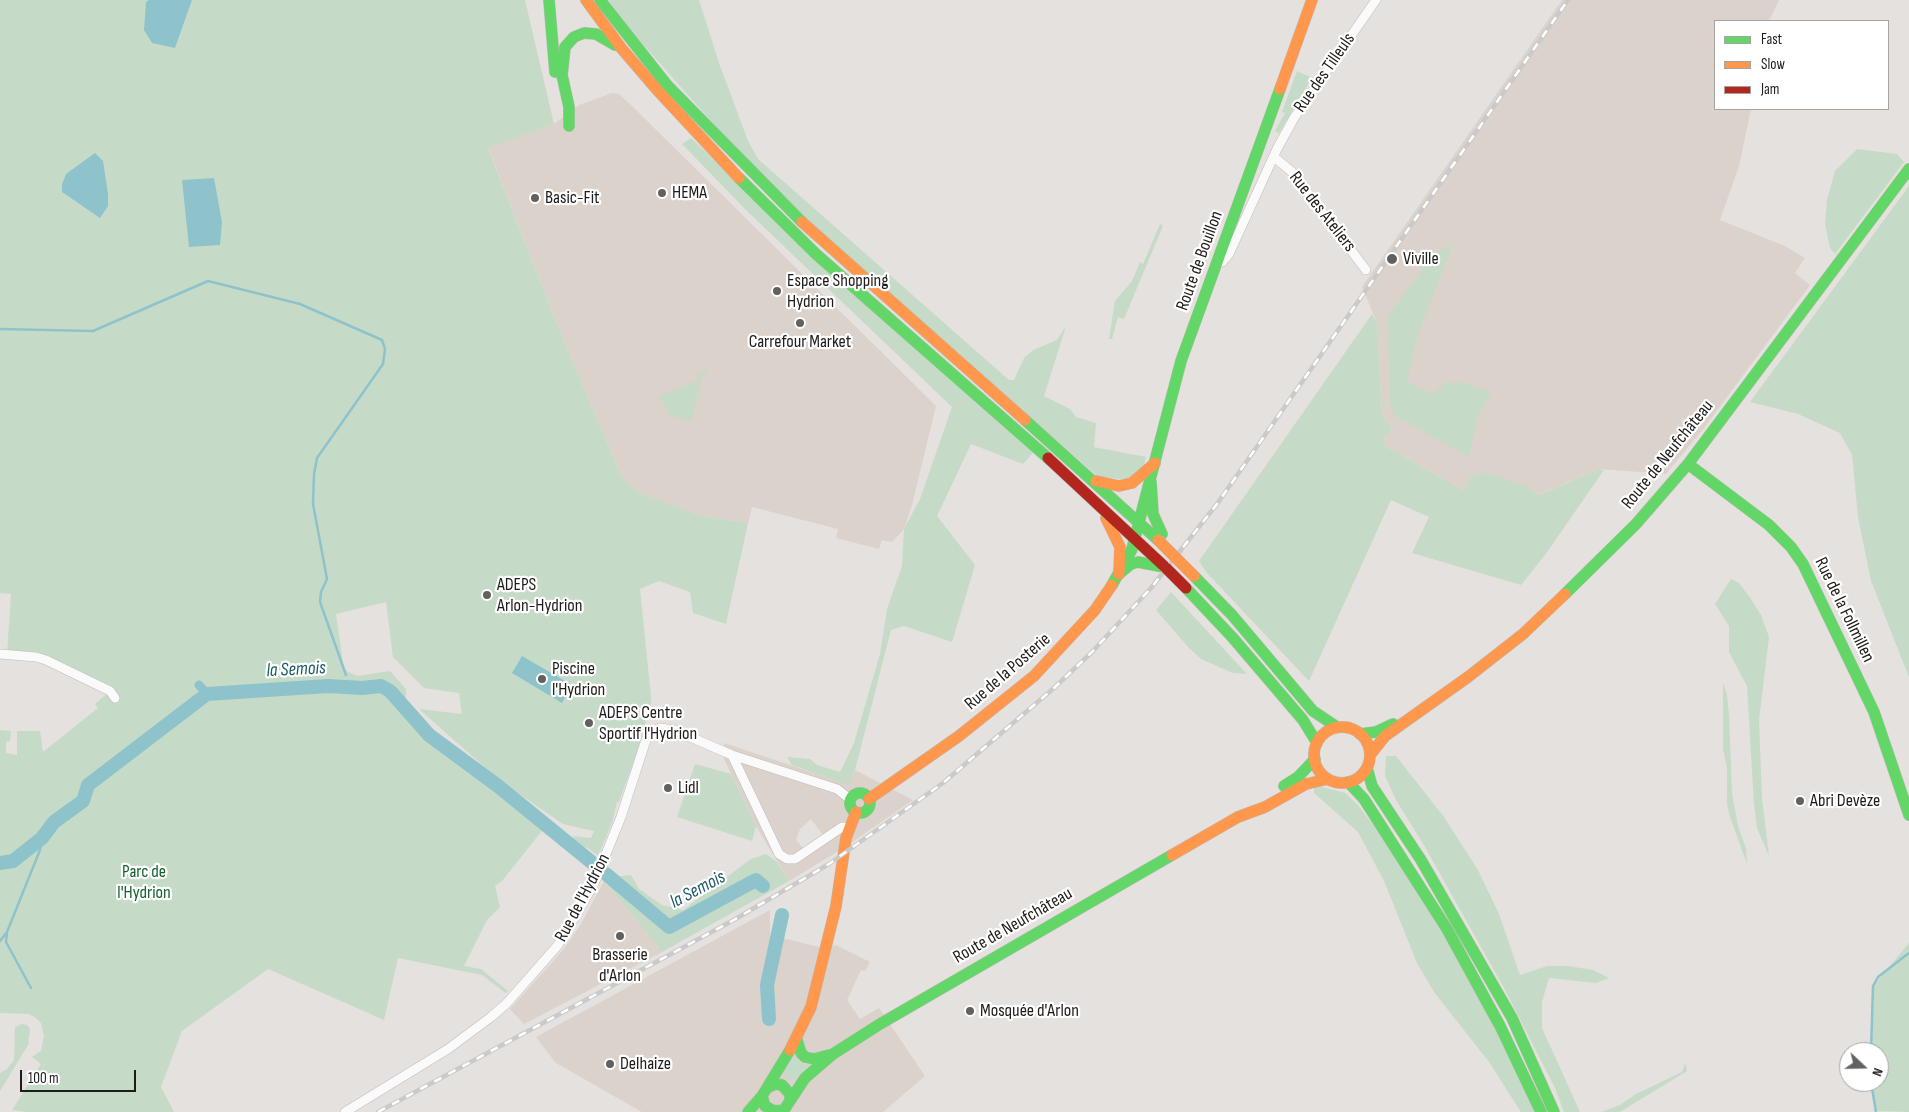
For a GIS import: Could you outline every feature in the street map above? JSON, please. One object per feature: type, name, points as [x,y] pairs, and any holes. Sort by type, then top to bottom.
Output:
[{"type":"main road","points":[[549,0],[556,80],[569,126],[569,107],[562,75],[566,47],[574,37],[584,33],[596,34],[622,49]]},
{"type":"main road","points":[[586,0],[622,49],[692,129],[816,254],[1104,509],[1135,539],[1146,557],[1166,568],[1186,588],[1233,638],[1302,720],[1317,743]]},
{"type":"main road","points":[[600,0],[667,85],[771,194],[830,249],[1140,522],[1160,537],[1178,559],[1232,615],[1313,712],[1337,728],[1353,729],[1368,743],[1370,755],[1367,768],[1372,786],[1426,868],[1488,975],[1512,1018],[1554,1112]]},
{"type":"main road","name":"Route de Bouillon","points":[[1135,539],[1181,361],[1217,267],[1312,0]]},
{"type":"main road","name":"Route de Neufchâteau","points":[[1370,755],[1385,736],[1475,672],[1523,634],[1636,524],[1688,464],[1909,169]]},
{"type":"main road","points":[[1094,480],[1119,486],[1132,483],[1155,463]]},
{"type":"main road","name":"Rue de la Follmillen","points":[[1688,464],[1769,524],[1792,547],[1803,564],[1874,712],[1909,815]]},
{"type":"main road","points":[[1151,482],[1153,514],[1160,537]]},
{"type":"main road","points":[[1104,509],[1105,516],[1120,547],[1119,574]]},
{"type":"main road","name":"Rue de la Posterie","points":[[748,1112],[764,1092],[797,1040],[819,982],[836,906],[849,828],[856,812],[861,813],[867,810],[870,804],[869,799],[959,736],[1034,676],[1095,610],[1119,574],[1135,539]]},
{"type":"main road","points":[[1119,574],[1131,564],[1146,557]]},
{"type":"main road","name":"Route de Neufchâteau","points":[[1360,734],[1376,732],[1408,718]]},
{"type":"main road","points":[[1337,728],[1322,736],[1317,743],[1315,759],[1322,774],[1328,779],[1348,782],[1359,777],[1367,768]]},
{"type":"main road","name":"Route de Neufchâteau","points":[[1245,814],[1257,802],[1298,777],[1315,759]]},
{"type":"main road","name":"Route de Neufchâteau","points":[[788,1106],[805,1078],[833,1054],[977,967],[1245,814],[1265,807],[1306,784],[1328,779]]},
{"type":"main road","points":[[1348,782],[1364,799],[1447,929],[1500,1026],[1541,1112]]},
{"type":"main road","points":[[856,812],[851,806],[851,800],[855,794],[864,794],[869,799]]},
{"type":"main road","points":[[797,1040],[801,1053],[809,1059],[833,1054]]},
{"type":"main road","name":"Rue de la Posterie","points":[[783,1063],[783,1085]]},
{"type":"main road","name":"Route de Neufchâteau","points":[[783,1085],[805,1078]]},
{"type":"main road","points":[[775,1084],[783,1085],[790,1094],[788,1106],[784,1110],[770,1111],[765,1106],[764,1092],[775,1084]]},
{"type":"street","name":"Rue des Tilleuls","points":[[1217,267],[1229,254],[1294,118],[1376,0]]},
{"type":"street","points":[[1261,143],[1276,153]]},
{"type":"street","points":[[1257,155],[1276,153]]},
{"type":"street","name":"Rue des Ateliers","points":[[1276,153],[1366,270]]},
{"type":"street","points":[[0,654],[36,657],[46,660],[110,691],[115,698]]},
{"type":"street","name":"Rue de l'Hydrion","points":[[345,1112],[448,1048],[485,1022],[508,1003],[558,945],[593,886],[621,817],[648,736],[655,730],[660,728],[674,730],[732,755],[837,789],[851,800]]},
{"type":"street","points":[[732,755],[779,854],[795,859],[842,827],[849,828]]},
{"type":"shaded area","points":[[1562,0],[1779,0],[1769,20],[1714,20],[1714,110],[1751,110],[1739,166],[1720,220],[1785,246],[1805,258],[1795,273],[1810,285],[1704,428],[1666,474],[1599,469],[1538,495],[1526,486],[1465,491],[1385,446],[1383,441],[1392,428],[1382,415],[1377,323],[1362,287]]},
{"type":"shaded area","points":[[612,93],[619,94],[631,105],[936,406],[912,505],[904,529],[892,542],[882,540],[879,549],[836,538],[838,529],[752,507],[748,523],[702,516],[636,492],[621,475],[556,322],[488,147],[554,124],[579,105]]},
{"type":"shaded area","points":[[724,743],[847,784],[855,770],[913,800],[845,847],[789,881],[756,826],[724,759]],"holes":[[[811,819],[823,835],[804,849],[796,840],[800,829]]]},
{"type":"shaded area","points":[[604,881],[662,952],[524,1024],[510,1009],[564,949],[581,924]]},
{"type":"shaded area","points":[[770,910],[770,935],[823,948],[836,945],[870,962],[865,971],[861,970],[847,1000],[860,1019],[879,1008],[925,1076],[883,1112],[642,1112],[556,1063],[536,1037]]},
{"type":"green space","name":"Parc de l'Hydrion","points":[[0,0],[525,0],[554,124],[488,148],[556,322],[621,475],[637,492],[702,516],[748,523],[726,624],[693,613],[690,592],[659,581],[640,589],[651,697],[650,718],[646,718],[644,733],[619,802],[617,802],[612,823],[598,856],[588,848],[576,845],[573,836],[591,838],[594,831],[563,824],[499,780],[419,709],[462,714],[459,693],[424,688],[393,657],[386,602],[336,614],[344,670],[358,676],[390,671],[406,689],[406,703],[423,724],[549,822],[502,881],[495,886],[500,907],[487,920],[464,966],[481,969],[508,991],[506,993],[482,975],[398,958],[384,1020],[268,969],[182,1031],[161,1087],[174,1112],[27,1112],[12,1110],[41,1064],[32,1057],[41,1051],[44,1036],[41,1023],[35,1017],[28,1014],[0,1013],[0,730],[11,731],[10,741],[6,742],[6,753],[17,755],[17,731],[40,731],[43,752],[98,708],[95,704],[110,691],[46,660],[7,654],[11,594],[0,593]]},
{"type":"green space","points":[[608,0],[699,0],[719,63],[748,141],[758,159],[1009,380],[1014,380],[1024,358],[1033,350],[1057,340],[1066,326],[1044,396],[1070,409],[1076,417],[1096,423],[1094,447],[1146,457],[1144,465],[1128,480],[1097,476],[823,234],[735,148],[632,32]]},
{"type":"green space","points":[[1297,71],[1312,78],[1279,133],[1275,131],[1285,113],[1282,112]]},
{"type":"green space","points":[[691,138],[1033,453],[1023,464],[971,444],[937,516],[975,565],[952,642],[904,626],[891,630],[855,770],[848,785],[792,765],[787,757],[810,759],[817,765],[840,772],[854,743],[880,654],[887,609],[902,566],[904,529],[920,499],[952,407],[746,210],[682,144]]},
{"type":"green space","points":[[1857,149],[1897,154],[1904,162],[1835,254],[1830,248],[1825,224],[1827,200],[1835,171]]},
{"type":"green space","points":[[1909,186],[1909,677],[1871,581],[1858,517],[1852,455],[1840,433],[1798,414],[1750,402]]},
{"type":"green space","points":[[1160,224],[1163,226],[1124,319],[1118,317],[1112,339],[1109,339],[1115,301],[1132,281],[1140,262],[1143,264]]},
{"type":"green space","points":[[1453,244],[1418,334],[1407,381],[1433,395],[1445,382],[1464,383],[1491,392],[1477,419],[1469,457],[1397,417],[1392,411],[1390,400],[1388,316],[1433,255]]},
{"type":"green space","points":[[1372,314],[1377,323],[1382,415],[1392,428],[1383,441],[1385,446],[1465,491],[1471,476],[1487,473],[1526,486],[1539,495],[1599,469],[1604,470],[1545,555],[1521,585],[1412,553],[1429,517],[1391,500],[1309,681],[1206,572],[1199,561]]},
{"type":"green space","points":[[705,371],[708,376],[702,375],[691,421],[670,416],[659,396],[699,380],[697,374]]},
{"type":"green space","points":[[1731,579],[1739,583],[1751,599],[1761,615],[1769,637],[1759,720],[1762,798],[1769,856],[1757,828],[1747,686],[1729,652],[1729,626],[1715,604]]},
{"type":"green space","points":[[1171,592],[1247,674],[1233,673],[1201,659],[1189,648],[1156,610]]},
{"type":"green space","points":[[1723,683],[1727,694],[1729,716],[1732,793],[1738,826],[1746,848],[1747,864],[1727,804],[1727,768],[1723,749]]},
{"type":"green space","points":[[1386,756],[1396,756],[1444,817],[1478,870],[1499,914],[1520,975],[1547,966],[1568,966],[1593,970],[1609,978],[1596,983],[1549,978],[1542,1002],[1542,1028],[1580,1112],[1564,1112],[1555,1088],[1504,988],[1425,847],[1396,800],[1385,776]]},
{"type":"green space","points":[[695,764],[731,774],[756,826],[752,841],[677,817]]},
{"type":"green space","points":[[1318,786],[1345,793],[1357,804],[1382,836],[1467,972],[1535,1112],[1521,1112],[1489,1062],[1434,992],[1417,963],[1384,881],[1358,832],[1314,793],[1314,787]]},
{"type":"green space","points":[[766,854],[776,861],[789,881],[662,952],[604,881],[605,878],[631,875],[639,889],[662,905],[683,910],[751,859]]},
{"type":"green space","points":[[1909,943],[1909,1112],[1876,1111],[1872,1092],[1889,1092],[1889,1042],[1872,1042],[1873,986]]},
{"type":"green space","points":[[22,1024],[27,1025],[30,1029],[28,1045],[0,1091],[0,1073],[7,1069],[14,1060],[15,1027]]},
{"type":"green space","points":[[793,1055],[803,1064],[811,1064],[798,1078],[787,1081],[784,1071]]},
{"type":"green space","points":[[1685,1063],[1687,1071],[1620,1112],[1601,1112],[1620,1105],[1636,1094],[1682,1072]]},
{"type":"water","points":[[149,0],[192,0],[175,48],[152,43],[144,30],[146,2]]},
{"type":"water","points":[[95,153],[103,161],[108,194],[108,206],[100,218],[62,192],[62,184],[66,174]]},
{"type":"water","points":[[214,178],[222,222],[220,245],[189,247],[182,180]]},
{"type":"water","name":"Piscine l'Hydrion","points":[[522,656],[572,685],[562,703],[512,673]]},
{"type":"waterway","points":[[0,329],[93,331],[208,281],[300,304],[382,340],[385,349],[383,364],[317,458],[314,474],[313,504],[327,579],[321,592],[320,602],[346,675]]},
{"type":"waterway","name":"la Semois","points":[[348,681],[350,687]]},
{"type":"waterway","points":[[199,685],[207,694]]},
{"type":"waterway","name":"la Semois","points":[[0,863],[13,861],[42,838],[54,822],[83,801],[88,785],[207,694],[328,686],[362,688],[381,686],[390,691],[429,735],[498,786],[595,865]]},
{"type":"waterway","points":[[31,988],[6,942],[7,932],[40,850],[42,838]]},
{"type":"waterway","name":"la Semois","points":[[606,874],[669,927],[756,880],[763,886]]},
{"type":"waterway","name":"la Semois","points":[[769,1019],[767,985],[782,915]]},
{"type":"waterway","points":[[0,941],[7,932]]},
{"type":"waterway","points":[[1871,1042],[1873,986],[1878,977],[1909,953]]},
{"type":"waterway","points":[[1873,1092],[1876,1112]]},
{"type":"railway","points":[[378,1112],[732,921],[829,864],[943,783],[1054,688],[1092,652],[1151,588],[1217,504],[1568,0]]},
{"type":"traffic: fast","points":[[549,0],[555,72]]},
{"type":"traffic: fast","points":[[600,0],[667,85],[802,222]]},
{"type":"traffic: fast","points":[[569,126],[569,107],[562,75],[565,47],[574,37],[584,33],[596,34],[615,45]]},
{"type":"traffic: fast","points":[[1112,585],[1132,549],[1181,361],[1280,89]]},
{"type":"traffic: fast","points":[[1565,594],[1636,524],[1688,464],[1909,169]]},
{"type":"traffic: fast","points":[[739,178],[816,254],[1048,458]]},
{"type":"traffic: fast","points":[[1025,420],[1158,540]]},
{"type":"traffic: fast","points":[[1688,464],[1769,525],[1791,547],[1803,564],[1874,712],[1909,815]]},
{"type":"traffic: fast","points":[[1151,482],[1153,514],[1162,534]]},
{"type":"traffic: fast","points":[[1119,574],[1131,564],[1138,562],[1164,567]]},
{"type":"traffic: fast","points":[[1194,576],[1232,615],[1313,711],[1337,727]]},
{"type":"traffic: fast","points":[[1186,588],[1233,638],[1303,720],[1317,743]]},
{"type":"traffic: fast","points":[[1360,734],[1376,732],[1393,724]]},
{"type":"traffic: fast","points":[[1284,786],[1298,777],[1315,759]]},
{"type":"traffic: fast","points":[[1367,768],[1372,786],[1421,860],[1512,1018],[1554,1112]]},
{"type":"traffic: fast","points":[[1348,782],[1364,799],[1447,929],[1500,1026],[1541,1112]]},
{"type":"traffic: fast","points":[[860,793],[867,796],[870,803],[867,810],[860,813],[853,810],[850,803],[853,796],[860,793]]},
{"type":"traffic: fast","points":[[790,1050],[762,1096],[765,1106],[774,1111],[784,1110],[805,1078],[833,1054],[880,1024],[1172,855]]},
{"type":"traffic: fast","points":[[797,1040],[801,1053],[805,1057],[814,1059],[829,1055]]},
{"type":"traffic: fast","points":[[767,1088],[775,1084],[782,1085],[790,1094],[790,1100]]},
{"type":"traffic: fast","points":[[748,1112],[762,1096]]},
{"type":"traffic: slow","points":[[586,0],[622,49],[739,178]]},
{"type":"traffic: slow","points":[[1280,89],[1312,0]]},
{"type":"traffic: slow","points":[[802,222],[1025,420]]},
{"type":"traffic: slow","points":[[1096,481],[1119,486],[1132,483],[1155,463]]},
{"type":"traffic: slow","points":[[1106,518],[1120,547],[1119,574]]},
{"type":"traffic: slow","points":[[1158,540],[1194,576]]},
{"type":"traffic: slow","points":[[869,799],[959,736],[1034,676],[1095,610],[1112,585]]},
{"type":"traffic: slow","points":[[1370,755],[1385,736],[1468,677],[1523,634],[1565,594]]},
{"type":"traffic: slow","points":[[1342,727],[1362,735],[1370,755],[1362,775],[1342,783],[1322,775],[1314,755],[1322,735],[1342,727]]},
{"type":"traffic: slow","points":[[1172,855],[1238,817],[1265,807],[1306,784],[1328,779]]},
{"type":"traffic: slow","points":[[790,1050],[811,1007],[836,906],[846,838],[856,812]]},
{"type":"traffic: jam","points":[[1048,458],[1166,568]]},
{"type":"traffic: jam","points":[[1166,568],[1186,588]]},
{"type":"place","name":"HEMA","points":[[662,193]]},
{"type":"place","name":"Basic-Fit","points":[[535,198]]},
{"type":"place","name":"Viville","points":[[1392,259]]},
{"type":"place","name":"Espace Shopping Hydrion","points":[[777,291]]},
{"type":"place","name":"Carrefour Market","points":[[800,323]]},
{"type":"place","name":"ADEPS Arlon-Hydrion","points":[[487,595]]},
{"type":"place","name":"Piscine l'Hydrion","points":[[542,679]]},
{"type":"place","name":"ADEPS Centre Sportif l'Hydrion","points":[[589,723]]},
{"type":"place","name":"Lidl","points":[[668,788]]},
{"type":"place","name":"Abri Devèze","points":[[1800,801]]},
{"type":"place","name":"Brasserie d'Arlon","points":[[620,936]]},
{"type":"place","name":"Mosquée d'Arlon","points":[[970,1011]]},
{"type":"place","name":"Delhaize","points":[[610,1064]]}]
